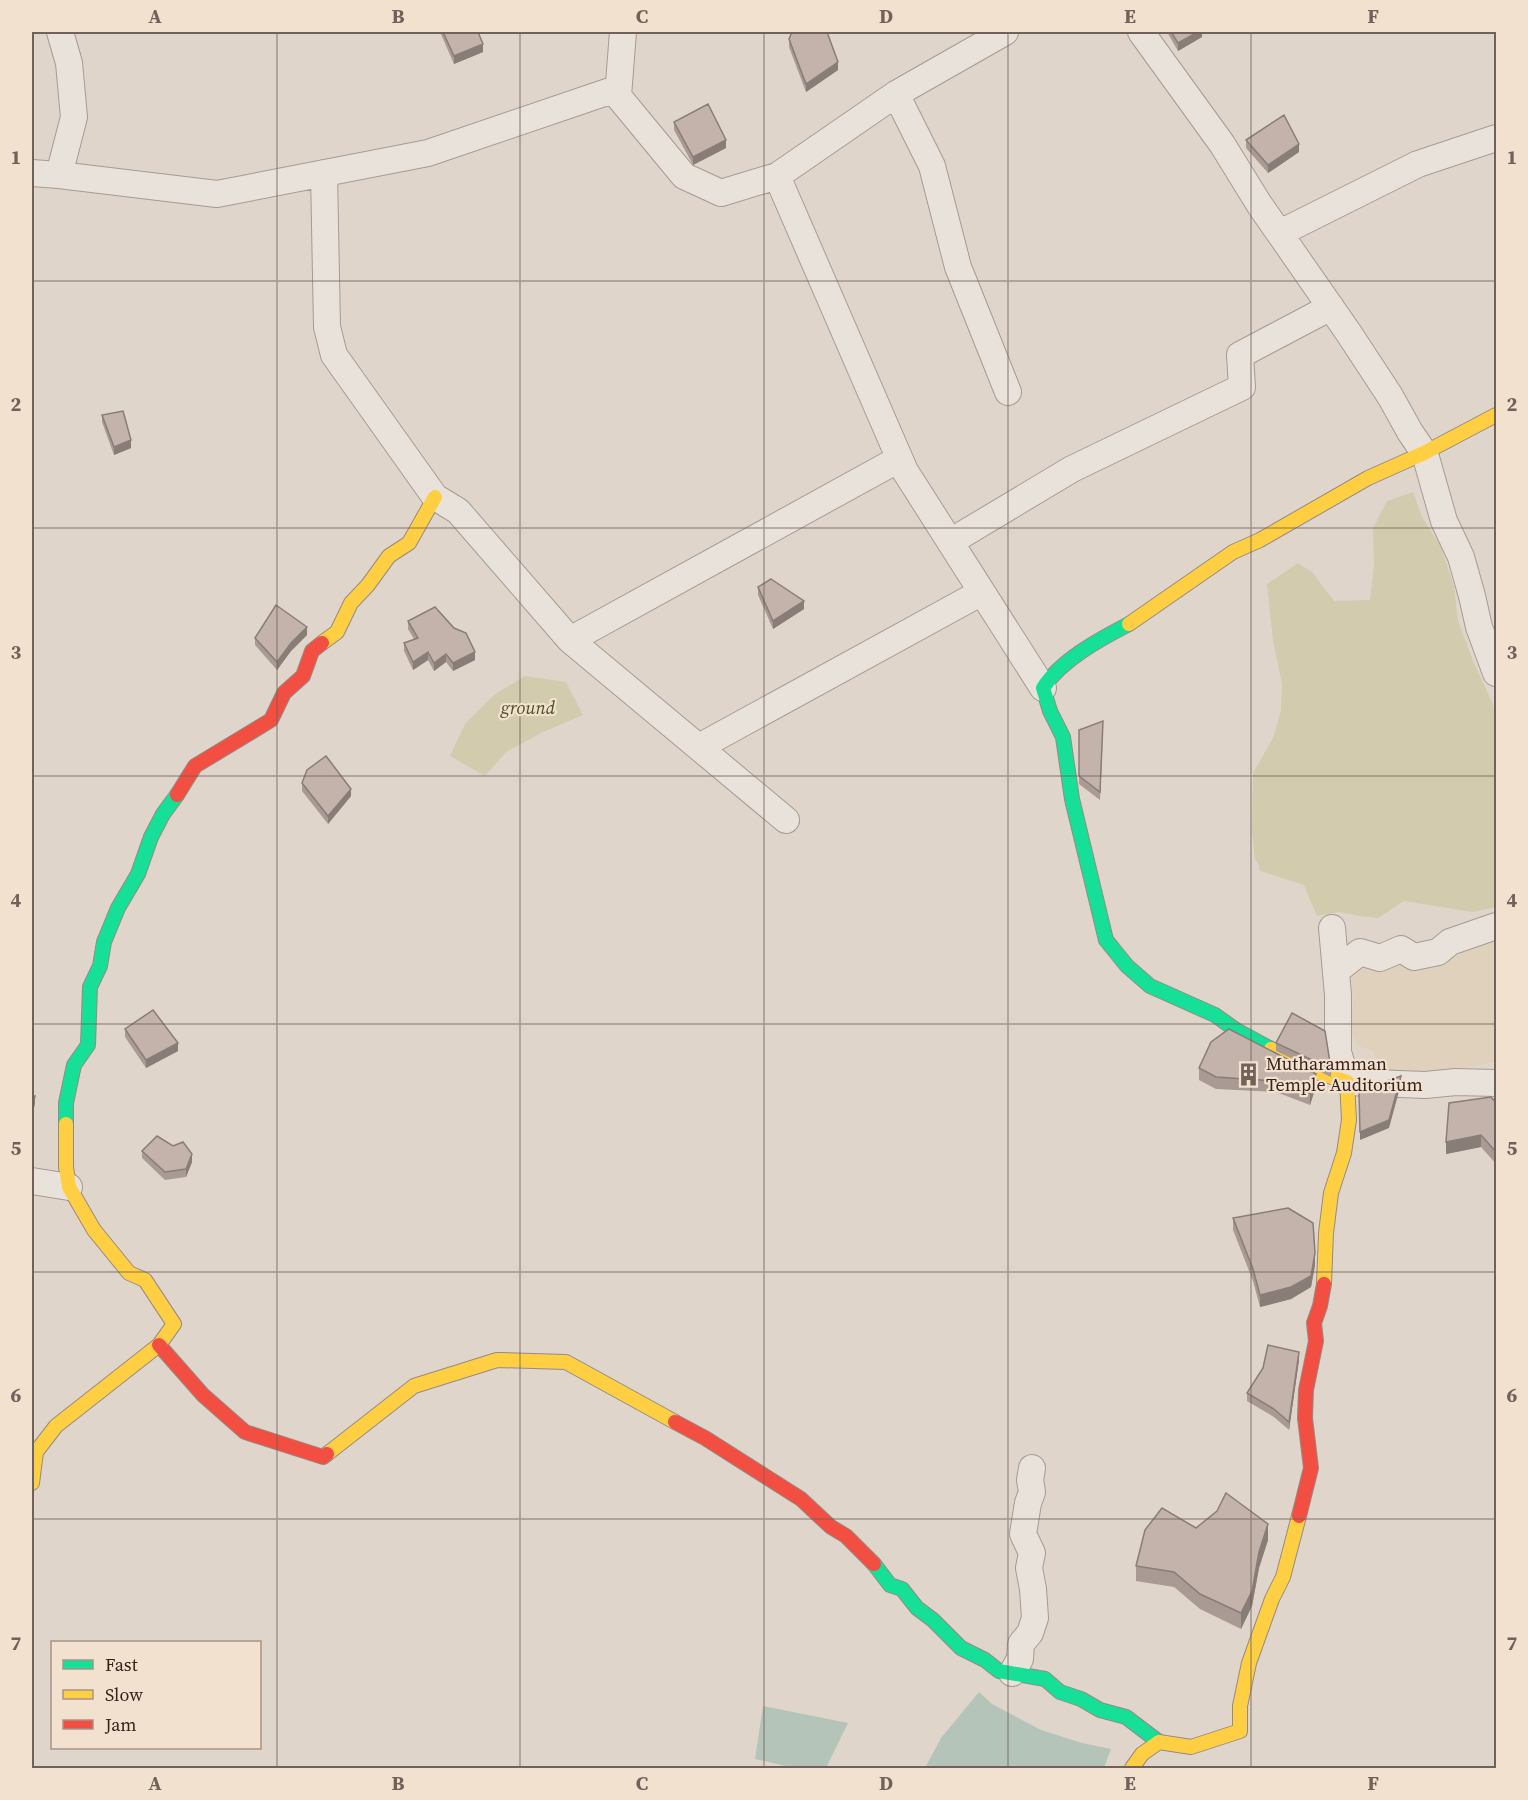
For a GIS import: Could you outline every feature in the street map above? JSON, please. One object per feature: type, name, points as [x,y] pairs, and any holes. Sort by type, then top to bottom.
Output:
[{"type":"street","points":[[59,174],[74,117],[69,63],[60,32]]},
{"type":"street","points":[[618,96],[623,32]]},
{"type":"street","points":[[32,173],[59,174],[217,194],[428,153],[613,90],[684,176],[721,193],[777,176],[896,94],[1005,32]]},
{"type":"street","points":[[1141,32],[1222,144],[1259,204],[1390,396],[1424,453],[1444,521],[1461,557],[1479,627],[1497,673]]},
{"type":"street","points":[[896,94],[932,166],[958,267],[1008,392]]},
{"type":"street","points":[[1280,233],[1418,164],[1497,138]]},
{"type":"street","points":[[324,173],[327,327],[334,355],[435,497],[458,511],[570,640],[786,820]]},
{"type":"street","points":[[777,176],[905,471],[1043,688],[1050,711],[1063,737],[1072,799],[1106,940],[1127,966],[1149,986],[1215,1015],[1236,1030],[1310,1070],[1347,1082],[1425,1085],[1456,1082],[1497,1083]]},
{"type":"street","points":[[950,542],[1072,469],[1242,387],[1240,355],[1331,307]]},
{"type":"street","points":[[1043,688],[1050,677],[1094,643],[1146,614],[1233,552],[1260,540],[1368,478],[1424,453],[1497,415]]},
{"type":"street","points":[[570,640],[899,459]]},
{"type":"street","points":[[32,1483],[36,1452],[56,1426],[159,1345],[174,1324],[145,1280],[129,1273],[94,1230],[69,1186],[66,1167],[66,1103],[74,1065],[88,1045],[90,987],[100,966],[104,942],[118,908],[138,874],[151,837],[163,814],[195,766],[271,720],[284,693],[303,676],[312,651],[337,632],[351,603],[368,585],[389,556],[409,543],[435,497]]},
{"type":"street","points":[[699,747],[982,592]]},
{"type":"street","points":[[1336,971],[1360,952],[1380,958],[1401,949],[1414,957],[1438,952],[1450,942],[1497,926]]},
{"type":"street","points":[[159,1345],[203,1395],[245,1432],[323,1458],[414,1386],[497,1360],[566,1362],[705,1438],[801,1499],[831,1527],[846,1536],[875,1565],[890,1585],[902,1589],[917,1608],[933,1620],[961,1648],[985,1660],[999,1671],[1045,1679],[1060,1692],[1081,1699],[1100,1710],[1126,1717],[1159,1742],[1191,1747],[1240,1731],[1240,1706],[1249,1663],[1292,1551],[1311,1468],[1305,1418],[1306,1390],[1316,1341],[1314,1323],[1320,1306],[1325,1277],[1326,1233],[1331,1193],[1344,1153],[1349,1120],[1347,1082],[1338,1052],[1336,971],[1332,928]]},
{"type":"street","points":[[32,1181],[69,1186]]},
{"type":"street","points":[[1012,1673],[1020,1659],[1022,1644],[1035,1618],[1029,1568],[1032,1553],[1023,1534],[1032,1492],[1030,1480],[1032,1468]]},
{"type":"street","points":[[1132,1768],[1142,1754],[1159,1742]]},
{"type":"shaded area","points":[[1496,935],[1496,1062],[1428,1075],[1398,1073],[1382,1069],[1373,1051],[1357,1045],[1351,1031],[1353,1003],[1350,963],[1413,965],[1423,969],[1444,962]]},
{"type":"shaded area","points":[[979,1692],[992,1704],[1041,1730],[1082,1743],[1111,1749],[1104,1768],[925,1768],[941,1738]]},
{"type":"shaded area","points":[[763,1706],[848,1723],[826,1768],[795,1768],[755,1759]]},
{"type":"green space","points":[[1413,492],[1422,517],[1441,547],[1454,587],[1458,621],[1496,711],[1496,907],[1473,912],[1404,901],[1378,918],[1339,912],[1317,916],[1304,885],[1260,871],[1255,860],[1252,831],[1253,773],[1273,738],[1281,711],[1282,684],[1273,640],[1267,584],[1298,563],[1312,572],[1334,601],[1370,600],[1374,564],[1373,528],[1387,501]]},
{"type":"green space","name":"ground","points":[[525,676],[566,682],[583,715],[543,732],[506,752],[485,776],[450,756],[465,724],[494,695]]},
{"type":"building","points":[[443,32],[478,32],[483,44],[454,56]]},
{"type":"building","points":[[792,32],[827,32],[838,62],[806,84],[789,39]]},
{"type":"building","points":[[1171,32],[1198,32],[1178,43]]},
{"type":"building","points":[[708,104],[726,140],[693,157],[674,122]]},
{"type":"building","points":[[1284,115],[1299,144],[1268,165],[1246,140]]},
{"type":"building","points":[[123,411],[131,440],[114,447],[102,415]]},
{"type":"building","points":[[771,579],[804,601],[773,621],[758,587]]},
{"type":"building","points":[[276,605],[307,627],[277,662],[255,638]]},
{"type":"building","points":[[435,607],[454,628],[466,633],[475,652],[453,663],[446,654],[434,663],[428,652],[413,662],[404,643],[418,638],[408,621]]},
{"type":"building","points":[[1103,721],[1100,792],[1079,776],[1079,730]]},
{"type":"building","points":[[326,756],[351,789],[328,816],[302,783],[307,770]]},
{"type":"building","points":[[153,1010],[178,1043],[146,1060],[125,1029]]},
{"type":"building","points":[[1292,1013],[1325,1031],[1331,1069],[1276,1043]]},
{"type":"building","name":"Mutharamman Temple Auditorium","points":[[1229,1029],[1316,1074],[1310,1093],[1276,1081],[1216,1077],[1199,1068],[1211,1042]]},
{"type":"building","points":[[1401,1076],[1389,1120],[1360,1132],[1359,1091]]},
{"type":"building","points":[[1491,1097],[1497,1104],[1497,1153],[1481,1135],[1446,1142],[1449,1103]]},
{"type":"building","points":[[157,1136],[173,1146],[183,1142],[192,1154],[186,1169],[165,1172],[142,1151]]},
{"type":"building","points":[[1288,1208],[1313,1223],[1315,1253],[1311,1276],[1291,1287],[1260,1295],[1253,1269],[1233,1218]]},
{"type":"building","points":[[1268,1345],[1299,1352],[1289,1422],[1274,1409],[1247,1393],[1263,1368]]},
{"type":"building","points":[[1226,1493],[1268,1524],[1259,1552],[1252,1591],[1241,1613],[1200,1594],[1174,1572],[1136,1566],[1145,1530],[1162,1508],[1196,1528],[1217,1511]]},
{"type":"traffic: fast","points":[[1129,624],[1070,659],[1043,688],[1050,711],[1063,737],[1072,799],[1106,940],[1127,966],[1150,986],[1215,1015],[1236,1030],[1271,1049]]},
{"type":"traffic: fast","points":[[66,1124],[66,1103],[74,1065],[88,1045],[90,987],[100,966],[104,942],[118,908],[138,874],[151,837],[163,814],[177,795]]},
{"type":"traffic: fast","points":[[874,1564],[890,1585],[902,1589],[917,1608],[933,1620],[961,1648],[985,1660],[999,1671],[1045,1679],[1060,1692],[1081,1699],[1100,1710],[1126,1717],[1159,1742]]},
{"type":"traffic: slow","points":[[1129,624],[1233,552],[1260,540],[1368,478],[1424,453],[1496,415]]},
{"type":"traffic: slow","points":[[322,643],[337,632],[351,603],[368,585],[389,556],[409,543],[435,497]]},
{"type":"traffic: slow","points":[[1271,1049],[1310,1070],[1347,1082],[1349,1120],[1344,1153],[1331,1193],[1326,1233],[1324,1284]]},
{"type":"traffic: slow","points":[[32,1483],[36,1452],[56,1426],[159,1345],[174,1324],[145,1280],[129,1273],[94,1230],[69,1187],[66,1167],[66,1124]]},
{"type":"traffic: slow","points":[[327,1454],[414,1386],[497,1360],[566,1362],[675,1422]]},
{"type":"traffic: slow","points":[[1132,1768],[1142,1754],[1159,1742],[1191,1747],[1240,1731],[1240,1706],[1249,1663],[1272,1599],[1283,1577],[1299,1516]]},
{"type":"traffic: jam","points":[[177,795],[195,766],[271,720],[284,693],[303,676],[312,651],[322,643]]},
{"type":"traffic: jam","points":[[1299,1516],[1311,1468],[1305,1418],[1306,1390],[1316,1341],[1314,1323],[1324,1284]]},
{"type":"traffic: jam","points":[[159,1345],[203,1395],[245,1432],[323,1457],[327,1454]]},
{"type":"traffic: jam","points":[[675,1422],[705,1438],[801,1499],[831,1527],[846,1536],[874,1564]]},
{"type":"place","name":"Mutharamman Temple Auditorium","points":[[1248,1074]]}]
